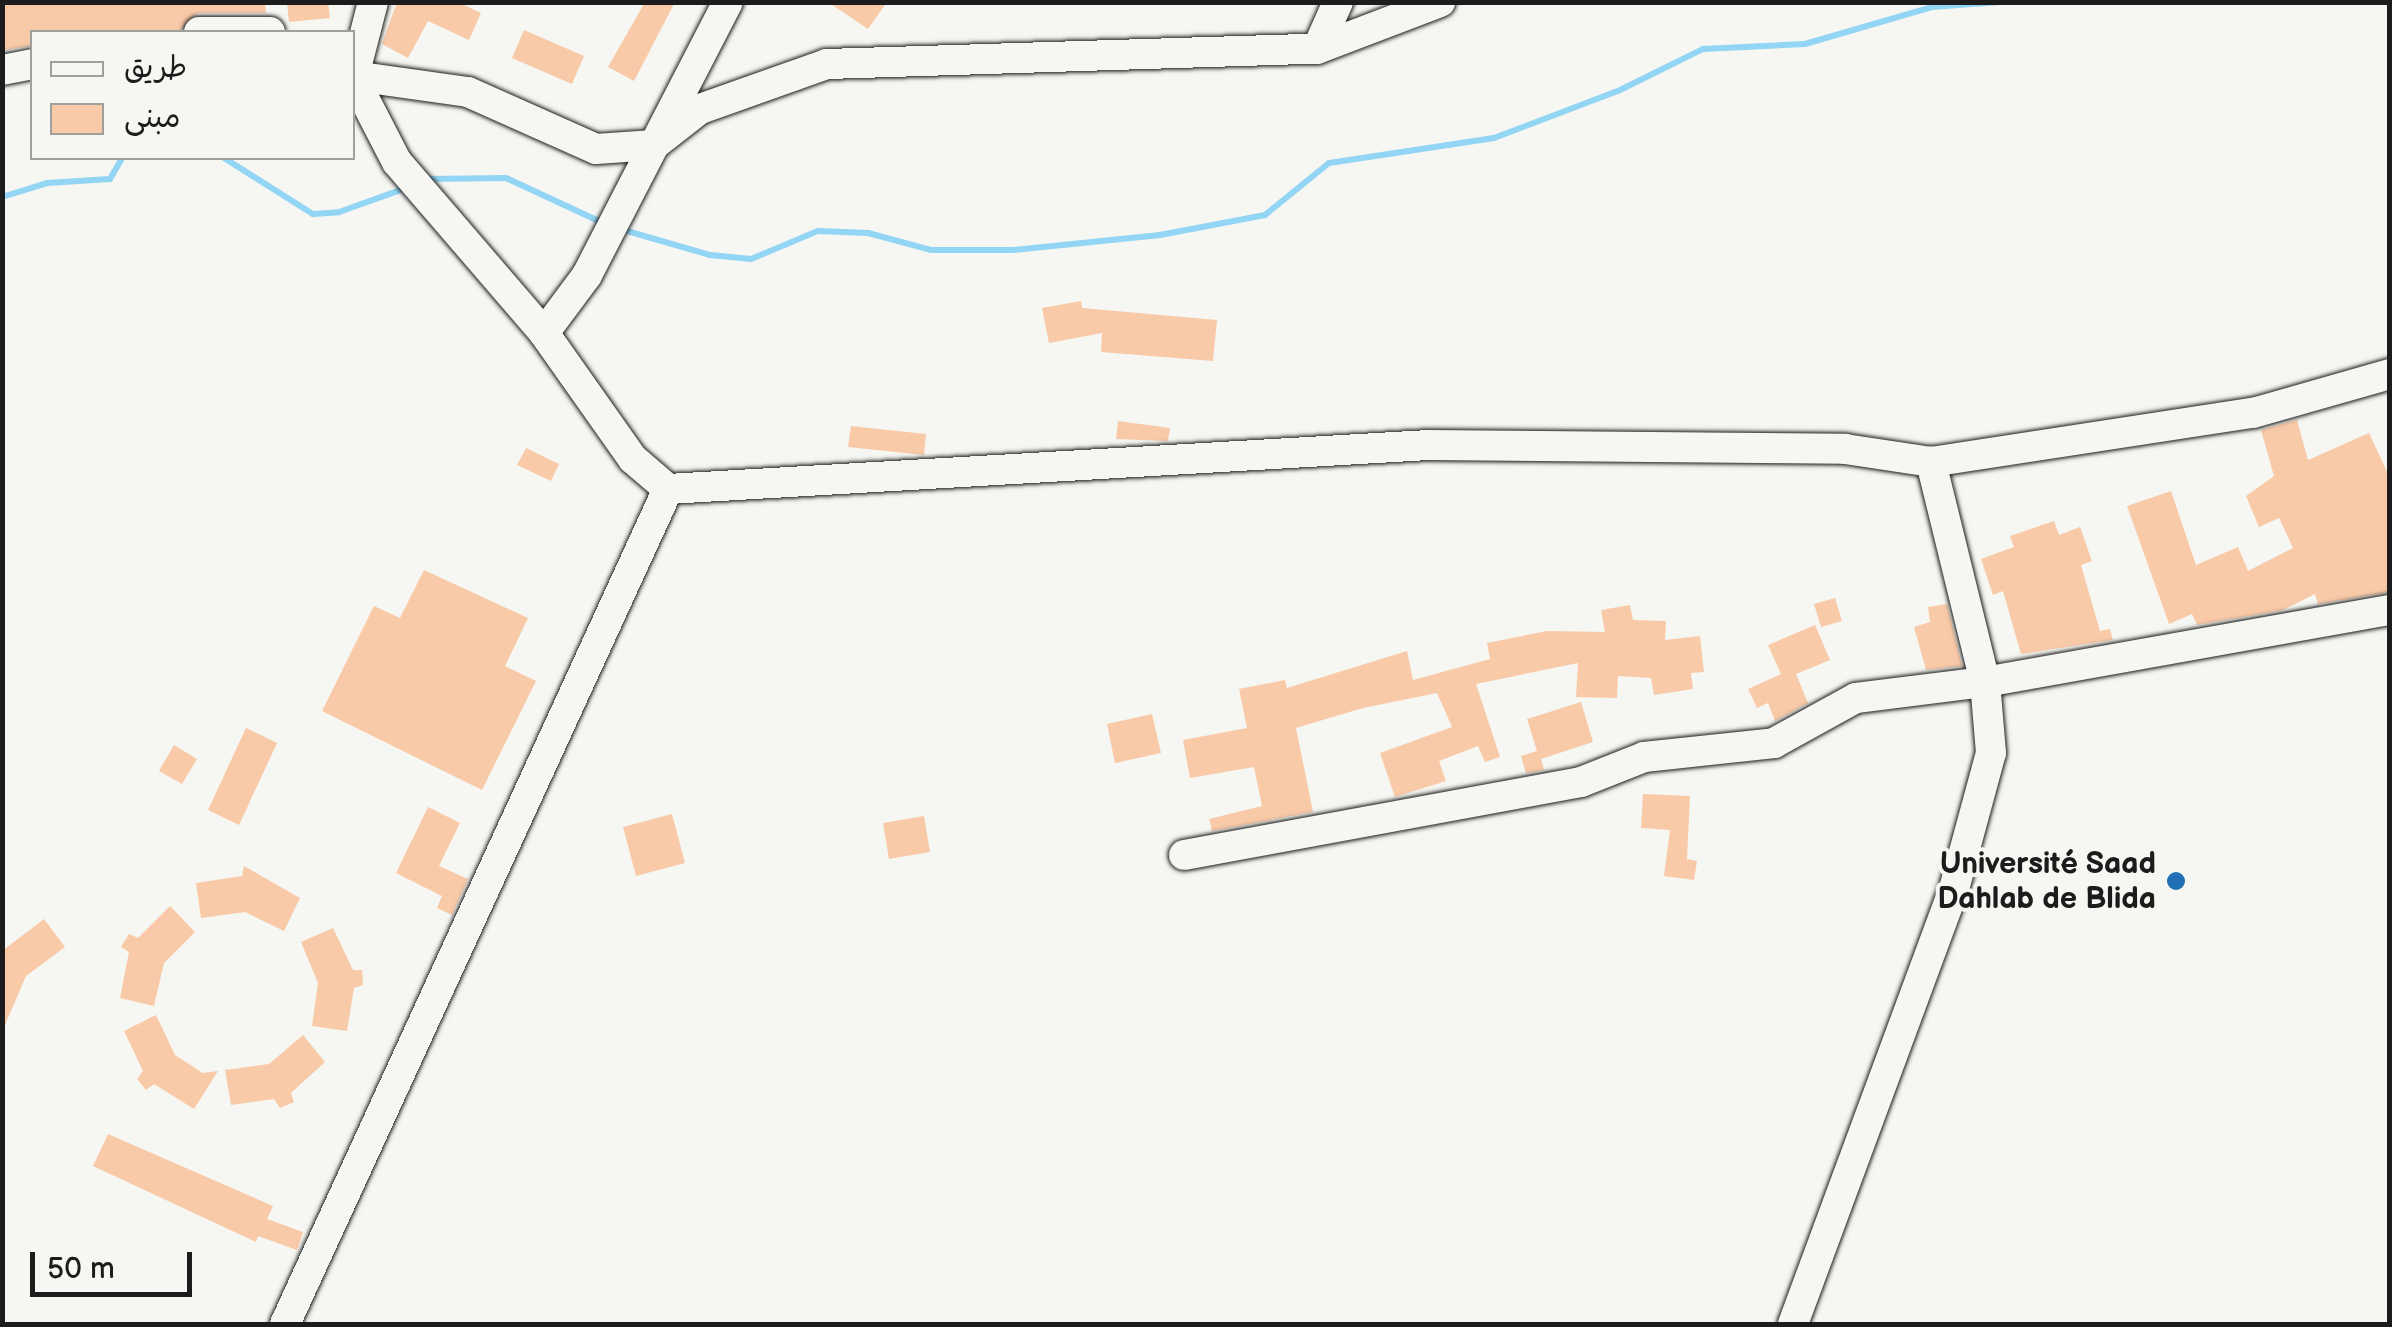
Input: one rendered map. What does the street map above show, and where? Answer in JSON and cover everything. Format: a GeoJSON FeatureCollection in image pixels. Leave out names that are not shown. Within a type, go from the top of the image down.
{"type":"FeatureCollection","features":[{"type":"Feature","properties":{"kind":"street"},"geometry":{"type":"LineString","coordinates":[[355,69],[374,2]]}},
{"type":"Feature","properties":{"kind":"street"},"geometry":{"type":"LineString","coordinates":[[544,333],[587,275],[728,2]]}},
{"type":"Feature","properties":{"kind":"street"},"geometry":{"type":"LineString","coordinates":[[1317,49],[1338,2]]}},
{"type":"Feature","properties":{"kind":"street"},"geometry":{"type":"LineString","coordinates":[[355,76],[468,92],[596,149],[654,145],[700,109],[827,64],[1317,49],[1440,2]]}},
{"type":"Feature","properties":{"kind":"street"},"geometry":{"type":"LineString","coordinates":[[2,70],[30,64]]}},
{"type":"Feature","properties":{"kind":"street"},"geometry":{"type":"LineString","coordinates":[[355,80],[397,162],[544,333],[633,459],[668,489],[1428,445],[1845,449],[1931,462],[2253,413],[2390,374]]}},
{"type":"Feature","properties":{"kind":"street"},"geometry":{"type":"LineString","coordinates":[[1793,1324],[1954,889],[1991,753],[1985,682],[1931,462]]}},
{"type":"Feature","properties":{"kind":"street"},"geometry":{"type":"LineString","coordinates":[[285,1324],[668,489]]}},
{"type":"Feature","properties":{"kind":"street"},"geometry":{"type":"LineString","coordinates":[[1184,855],[1581,782],[1644,758],[1774,743],[1856,698],[1985,682],[2390,610]]}},
{"type":"Feature","properties":{"kind":"building"},"geometry":{"type":"Polygon","coordinates":[[[2,2],[265,2],[266,13],[198,13],[181,30],[30,30],[30,46],[4,50],[2,2]]]}},
{"type":"Feature","properties":{"kind":"building"},"geometry":{"type":"Polygon","coordinates":[[[287,2],[328,2],[330,18],[289,22],[287,2]]]}},
{"type":"Feature","properties":{"kind":"building"},"geometry":{"type":"Polygon","coordinates":[[[397,2],[458,2],[481,13],[469,40],[428,21],[408,58],[382,44],[397,2]]]}},
{"type":"Feature","properties":{"kind":"building"},"geometry":{"type":"Polygon","coordinates":[[[645,2],[675,2],[634,81],[608,67],[645,2]]]}},
{"type":"Feature","properties":{"kind":"building"},"geometry":{"type":"Polygon","coordinates":[[[828,2],[887,2],[868,29],[828,2]]]}},
{"type":"Feature","properties":{"kind":"building"},"geometry":{"type":"Polygon","coordinates":[[[524,30],[584,56],[572,84],[512,58],[524,30]]]}},
{"type":"Feature","properties":{"kind":"building"},"geometry":{"type":"Polygon","coordinates":[[[1081,301],[1082,308],[1217,320],[1213,361],[1101,352],[1102,333],[1049,343],[1042,308],[1081,301]]]}},
{"type":"Feature","properties":{"kind":"building"},"geometry":{"type":"Polygon","coordinates":[[[2297,420],[2308,460],[2369,433],[2390,478],[2390,592],[2318,604],[2315,594],[2283,610],[2197,625],[2192,614],[2169,624],[2127,506],[2171,491],[2196,565],[2238,547],[2248,571],[2293,548],[2279,518],[2259,527],[2246,496],[2274,476],[2261,430],[2297,420]]]}},
{"type":"Feature","properties":{"kind":"building"},"geometry":{"type":"Polygon","coordinates":[[[1118,421],[1170,428],[1168,441],[1116,439],[1118,421]]]}},
{"type":"Feature","properties":{"kind":"building"},"geometry":{"type":"Polygon","coordinates":[[[851,426],[926,434],[924,455],[848,447],[851,426]]]}},
{"type":"Feature","properties":{"kind":"building"},"geometry":{"type":"Polygon","coordinates":[[[526,448],[559,464],[551,481],[517,465],[526,448]]]}},
{"type":"Feature","properties":{"kind":"building"},"geometry":{"type":"Polygon","coordinates":[[[2054,521],[2059,535],[2080,527],[2092,561],[2081,565],[2100,631],[2110,629],[2113,640],[2021,654],[2003,591],[1993,595],[1981,559],[2014,547],[2010,536],[2054,521]]]}},
{"type":"Feature","properties":{"kind":"building"},"geometry":{"type":"Polygon","coordinates":[[[424,570],[528,618],[505,666],[536,681],[482,790],[322,711],[374,606],[400,618],[424,570]]]}},
{"type":"Feature","properties":{"kind":"building"},"geometry":{"type":"Polygon","coordinates":[[[1835,598],[1842,621],[1821,627],[1814,604],[1835,598]]]}},
{"type":"Feature","properties":{"kind":"building"},"geometry":{"type":"Polygon","coordinates":[[[1947,604],[1962,666],[1926,670],[1914,627],[1930,622],[1928,607],[1947,604]]]}},
{"type":"Feature","properties":{"kind":"building"},"geometry":{"type":"Polygon","coordinates":[[[1630,605],[1633,620],[1666,621],[1665,640],[1700,636],[1704,672],[1691,673],[1693,689],[1654,695],[1651,678],[1618,676],[1617,698],[1576,697],[1578,663],[1476,684],[1500,757],[1485,762],[1478,746],[1439,761],[1446,781],[1395,797],[1380,753],[1452,727],[1437,693],[1363,708],[1296,728],[1313,812],[1212,831],[1209,819],[1262,806],[1254,767],[1190,778],[1183,740],[1247,728],[1239,689],[1285,680],[1287,688],[1407,651],[1413,680],[1490,659],[1487,643],[1547,631],[1605,632],[1601,610],[1630,605]]]}},
{"type":"Feature","properties":{"kind":"building"},"geometry":{"type":"Polygon","coordinates":[[[1815,625],[1830,660],[1796,674],[1808,703],[1775,721],[1768,703],[1757,708],[1748,689],[1781,674],[1768,645],[1815,625]]]}},
{"type":"Feature","properties":{"kind":"building"},"geometry":{"type":"Polygon","coordinates":[[[1581,702],[1593,742],[1541,759],[1544,770],[1526,773],[1521,756],[1537,751],[1527,719],[1581,702]]]}},
{"type":"Feature","properties":{"kind":"building"},"geometry":{"type":"Polygon","coordinates":[[[1152,714],[1161,753],[1115,763],[1107,724],[1152,714]]]}},
{"type":"Feature","properties":{"kind":"building"},"geometry":{"type":"Polygon","coordinates":[[[246,728],[277,743],[239,825],[208,810],[246,728]]]}},
{"type":"Feature","properties":{"kind":"building"},"geometry":{"type":"Polygon","coordinates":[[[174,745],[197,759],[182,784],[159,771],[174,745]]]}},
{"type":"Feature","properties":{"kind":"building"},"geometry":{"type":"Polygon","coordinates":[[[1643,794],[1690,796],[1687,859],[1697,861],[1694,880],[1664,876],[1670,830],[1641,828],[1643,794]]]}},
{"type":"Feature","properties":{"kind":"building"},"geometry":{"type":"Polygon","coordinates":[[[428,807],[460,823],[439,866],[468,879],[452,915],[437,908],[442,896],[396,873],[428,807]]]}},
{"type":"Feature","properties":{"kind":"building"},"geometry":{"type":"Polygon","coordinates":[[[672,814],[685,863],[636,876],[623,827],[672,814]]]}},
{"type":"Feature","properties":{"kind":"building"},"geometry":{"type":"Polygon","coordinates":[[[924,816],[930,852],[889,859],[883,823],[924,816]]]}},
{"type":"Feature","properties":{"kind":"building"},"geometry":{"type":"Polygon","coordinates":[[[244,866],[300,898],[284,931],[245,912],[201,918],[196,883],[242,876],[244,866]]]}},
{"type":"Feature","properties":{"kind":"building"},"geometry":{"type":"Polygon","coordinates":[[[170,906],[195,932],[164,963],[154,1006],[120,998],[129,952],[121,947],[129,934],[138,938],[170,906]]]}},
{"type":"Feature","properties":{"kind":"building"},"geometry":{"type":"Polygon","coordinates":[[[44,919],[65,947],[26,976],[2,1032],[2,951],[44,919]]]}},
{"type":"Feature","properties":{"kind":"building"},"geometry":{"type":"Polygon","coordinates":[[[333,928],[353,970],[362,970],[363,985],[354,988],[347,1031],[312,1026],[318,983],[301,942],[333,928]]]}},
{"type":"Feature","properties":{"kind":"building"},"geometry":{"type":"Polygon","coordinates":[[[156,1015],[175,1055],[203,1073],[218,1071],[194,1109],[154,1084],[146,1090],[137,1079],[143,1071],[124,1031],[156,1015]]]}},
{"type":"Feature","properties":{"kind":"building"},"geometry":{"type":"Polygon","coordinates":[[[303,1035],[325,1062],[291,1093],[294,1102],[280,1108],[274,1099],[231,1105],[225,1070],[269,1064],[303,1035]]]}},
{"type":"Feature","properties":{"kind":"building"},"geometry":{"type":"Polygon","coordinates":[[[108,1134],[273,1206],[267,1219],[303,1232],[297,1250],[258,1236],[256,1242],[93,1166],[108,1134]]]}},
{"type":"Feature","properties":{"kind":"waterway"},"geometry":{"type":"LineString","coordinates":[[620,229],[710,255],[751,259],[818,231],[868,233],[931,250],[1013,250],[1160,235],[1265,215],[1329,163],[1494,138],[1618,91],[1703,49],[1805,44],[1932,7],[1999,2]]}},
{"type":"Feature","properties":{"kind":"waterway"},"geometry":{"type":"LineString","coordinates":[[2,197],[47,183],[110,179],[121,160]]}},
{"type":"Feature","properties":{"kind":"waterway"},"geometry":{"type":"LineString","coordinates":[[227,160],[313,214],[339,212],[406,188]]}},
{"type":"Feature","properties":{"kind":"waterway"},"geometry":{"type":"LineString","coordinates":[[427,179],[506,178],[603,223]]}},
{"type":"Feature","properties":{"kind":"place","name":"Université Saad Dahlab de Blida"},"geometry":{"type":"Point","coordinates":[2176,881]}}]}
